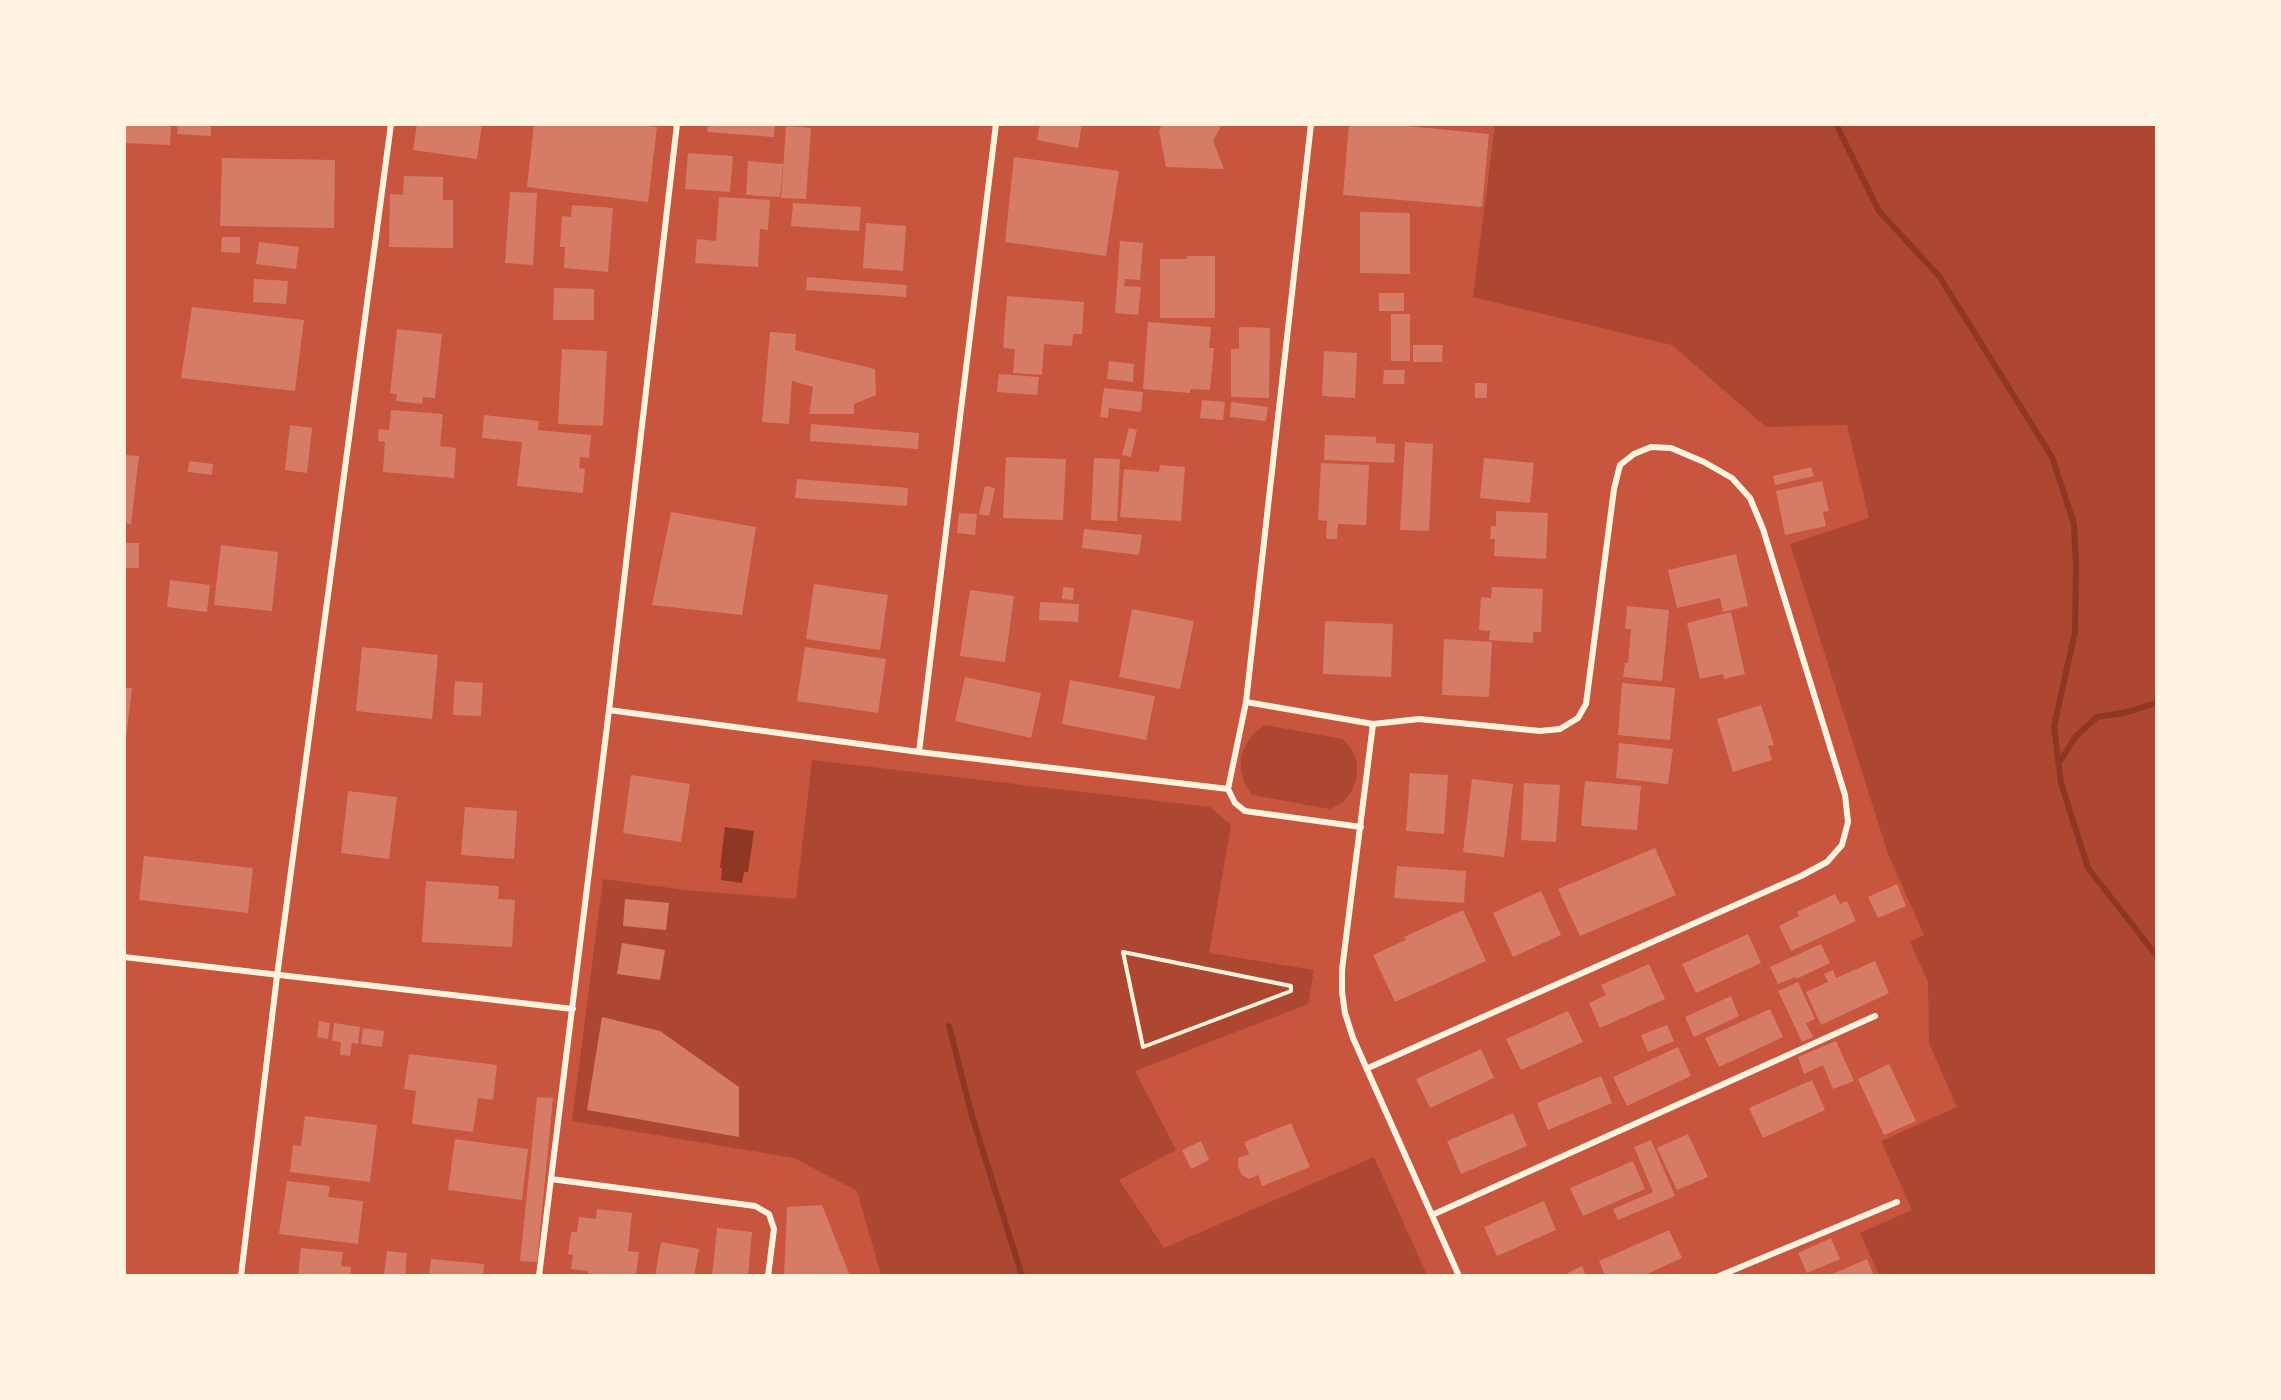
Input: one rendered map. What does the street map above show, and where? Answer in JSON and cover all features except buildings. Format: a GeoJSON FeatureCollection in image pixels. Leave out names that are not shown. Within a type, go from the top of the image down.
{"type":"FeatureCollection","features":[{"type":"Feature","properties":{"kind":"street"},"geometry":{"type":"LineString","coordinates":[[241,1275],[277,976],[391,124]]}},
{"type":"Feature","properties":{"kind":"street"},"geometry":{"type":"LineString","coordinates":[[539,1275],[609,710],[677,124]]}},
{"type":"Feature","properties":{"kind":"street"},"geometry":{"type":"LineString","coordinates":[[920,752],[996,124]]}},
{"type":"Feature","properties":{"kind":"street"},"geometry":{"type":"LineString","coordinates":[[1311,124],[1246,702],[1228,789],[1234,803],[1245,811],[1361,827]]}},
{"type":"Feature","properties":{"kind":"street"},"geometry":{"type":"LineString","coordinates":[[1246,702],[1373,724],[1419,718],[1540,731],[1560,729],[1578,718],[1586,704],[1614,489],[1620,465],[1634,454],[1651,447],[1671,448],[1704,462],[1732,478],[1750,498],[1763,529],[1845,795],[1848,822],[1842,845],[1827,862],[1801,876],[1368,1068]]}},
{"type":"Feature","properties":{"kind":"street"},"geometry":{"type":"LineString","coordinates":[[609,710],[920,752],[1228,789]]}},
{"type":"Feature","properties":{"kind":"street"},"geometry":{"type":"LineString","coordinates":[[1373,724],[1342,970],[1342,992],[1353,1038],[1459,1275]]}},
{"type":"Feature","properties":{"kind":"street"},"geometry":{"type":"LineString","coordinates":[[124,957],[573,1009]]}},
{"type":"Feature","properties":{"kind":"street"},"geometry":{"type":"LineString","coordinates":[[1432,1215],[1875,1016]]}},
{"type":"Feature","properties":{"kind":"street"},"geometry":{"type":"LineString","coordinates":[[551,1179],[756,1206],[769,1215],[774,1229],[768,1275]]}},
{"type":"Feature","properties":{"kind":"street"},"geometry":{"type":"LineString","coordinates":[[1719,1275],[1897,1202]]}},
{"type":"Feature","properties":{"kind":"path"},"geometry":{"type":"LineString","coordinates":[[1123,952],[1134,954],[1291,986],[1291,991],[1143,1047],[1123,952]]}},
{"type":"Feature","properties":{"kind":"shaded area"},"geometry":{"type":"Polygon","coordinates":[[[1495,125],[2156,125],[2156,1275],[1879,1275],[1860,1233],[1912,1210],[1881,1141],[1957,1107],[1929,1043],[1928,982],[1910,942],[1924,935],[1888,854],[1790,544],[1869,518],[1847,425],[1766,427],[1672,345],[1473,297],[1495,125]]]}},
{"type":"Feature","properties":{"kind":"shaded area"},"geometry":{"type":"Polygon","coordinates":[[[1265,725],[1343,739],[1352,750],[1357,763],[1357,777],[1352,791],[1343,802],[1330,809],[1252,795],[1241,771],[1241,757],[1254,733],[1265,725]]]}},
{"type":"Feature","properties":{"kind":"shaded area"},"geometry":{"type":"Polygon","coordinates":[[[812,760],[1210,807],[1231,825],[1209,953],[1314,970],[1308,1004],[1135,1071],[1176,1150],[1119,1180],[1164,1248],[1374,1157],[1427,1275],[881,1275],[857,1191],[794,1158],[572,1121],[603,879],[685,890],[796,899],[812,760]]]}},
{"type":"Feature","properties":{"kind":"shaded area"},"geometry":{"type":"Polygon","coordinates":[[[725,827],[754,831],[748,872],[744,872],[742,883],[721,880],[722,868],[720,868],[725,827]]]}},
{"type":"Feature","properties":{"kind":"waterway"},"geometry":{"type":"LineString","coordinates":[[1836,124],[1879,211],[1939,276],[2052,457],[2074,524],[2076,565],[2075,632],[2054,726],[2061,783],[2088,868],[2156,955]]}},
{"type":"Feature","properties":{"kind":"waterway"},"geometry":{"type":"LineString","coordinates":[[2059,763],[2076,736],[2097,717],[2128,712],[2156,703]]}},
{"type":"Feature","properties":{"kind":"waterway"},"geometry":{"type":"LineString","coordinates":[[949,1026],[972,1116],[1022,1276]]}}]}
